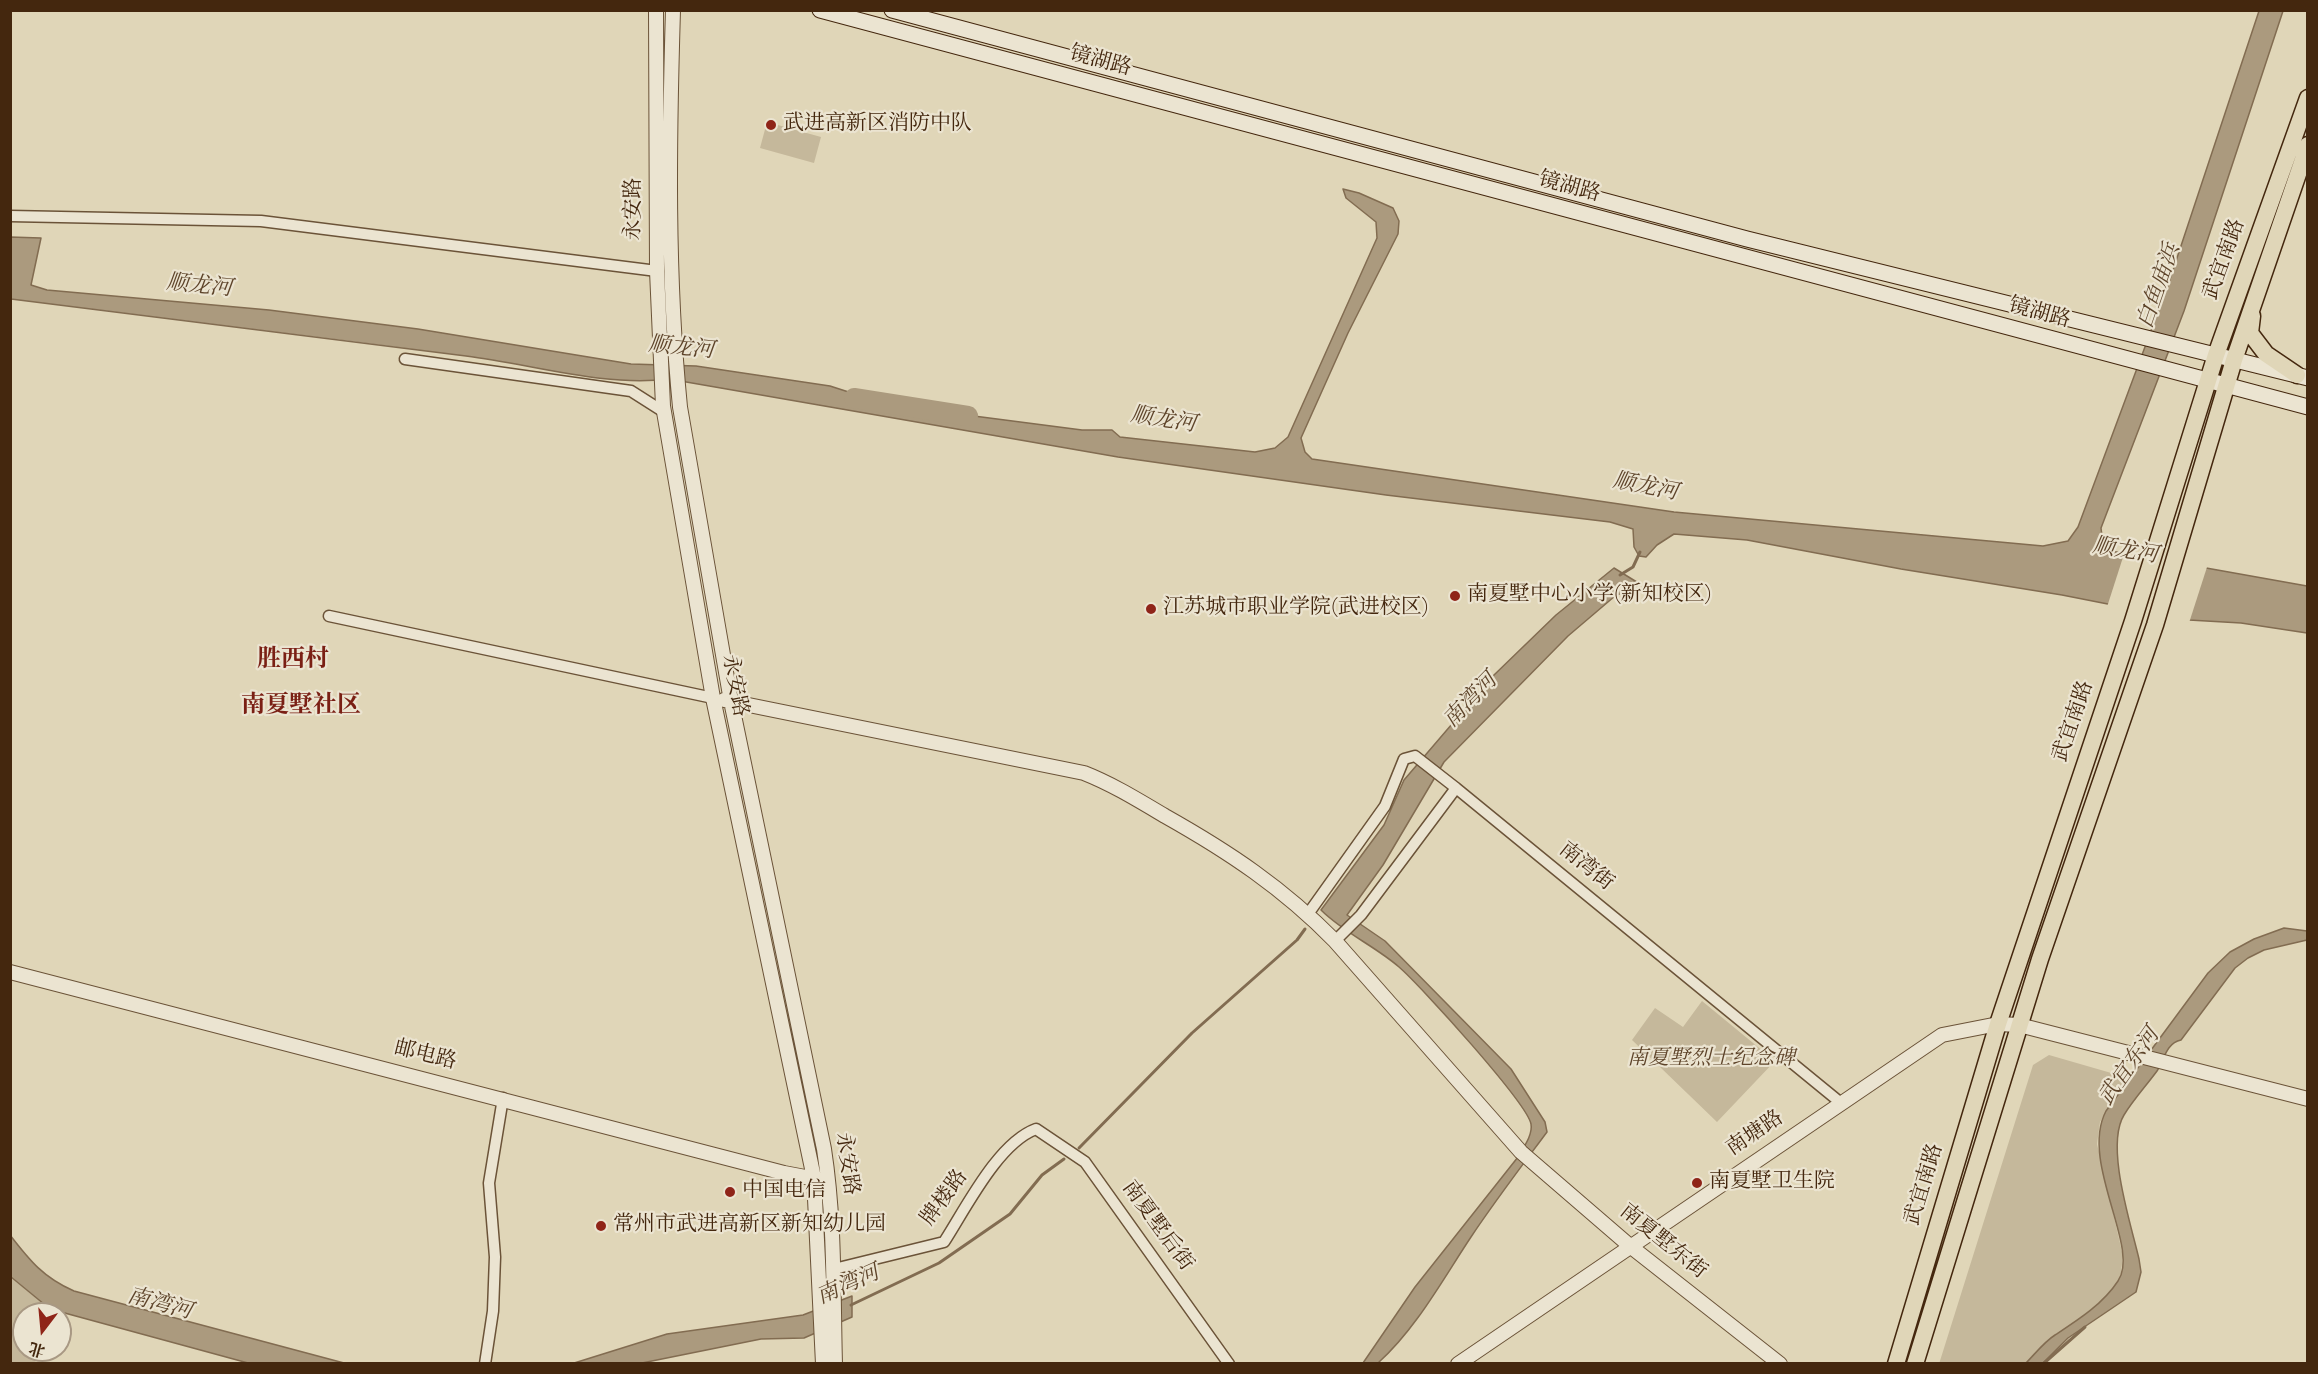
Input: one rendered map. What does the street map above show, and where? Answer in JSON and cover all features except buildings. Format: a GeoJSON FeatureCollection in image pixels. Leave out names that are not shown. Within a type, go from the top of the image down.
{"type":"FeatureCollection","features":[{"type":"Feature","properties":{"kind":"main road","name":"镜湖路"},"geometry":{"type":"LineString","coordinates":[[820,10],[2307,407]]}},
{"type":"Feature","properties":{"kind":"main road","name":"镜湖路"},"geometry":{"type":"LineString","coordinates":[[892,10],[1748,239],[2302,376]]}},
{"type":"Feature","properties":{"kind":"main road","name":"武宜南路"},"geometry":{"type":"LineString","coordinates":[[1896,1364],[1998,1024],[2133,621],[2216,355],[2307,98]]}},
{"type":"Feature","properties":{"kind":"main road","name":"武宜南路"},"geometry":{"type":"LineString","coordinates":[[1915,1364],[2019,1025],[2155,625],[2234,360],[2307,145]]}},
{"type":"Feature","properties":{"kind":"main road"},"geometry":{"type":"LineString","coordinates":[[2254,301],[2250,333],[2266,354],[2302,376]]}},
{"type":"Feature","properties":{"kind":"street","name":"永安路"},"geometry":{"type":"LineString","coordinates":[[656,10],[657,271],[663,409],[713,698],[814,1178],[827,1290],[828,1326],[835,1364]]}},
{"type":"Feature","properties":{"kind":"street","name":"永安路"},"geometry":{"type":"LineString","coordinates":[[673,10],[669,165],[675,359],[680,407],[731,701],[829,1182],[834,1269],[827,1290]]}},
{"type":"Feature","properties":{"kind":"street"},"geometry":{"type":"LineString","coordinates":[[10,216],[261,221],[657,271]]}},
{"type":"Feature","properties":{"kind":"street"},"geometry":{"type":"LineString","coordinates":[[405,359],[631,391],[663,409]]}},
{"type":"Feature","properties":{"kind":"street"},"geometry":{"type":"LineString","coordinates":[[329,616],[713,698]]}},
{"type":"Feature","properties":{"kind":"street","name":"南夏墅东街"},"geometry":{"type":"LineString","coordinates":[[713,698],[1084,773],[1107,782],[1231,853],[1339,938],[1505,1137],[1521,1152],[1630,1246],[1780,1364]]}},
{"type":"Feature","properties":{"kind":"street","name":"南湾街"},"geometry":{"type":"LineString","coordinates":[[1308,914],[1385,806],[1404,759],[1414,756],[1841,1103]]}},
{"type":"Feature","properties":{"kind":"street"},"geometry":{"type":"LineString","coordinates":[[1339,938],[1361,915],[1456,788]]}},
{"type":"Feature","properties":{"kind":"street","name":"邮电路"},"geometry":{"type":"LineString","coordinates":[[10,972],[503,1098],[784,1173],[829,1182]]}},
{"type":"Feature","properties":{"kind":"street","name":"南塘路"},"geometry":{"type":"LineString","coordinates":[[1458,1364],[1942,1035],[1998,1024],[2019,1025],[2307,1099]]}},
{"type":"Feature","properties":{"kind":"street"},"geometry":{"type":"LineString","coordinates":[[485,1364],[493,1311],[495,1257],[489,1183],[503,1098]]}},
{"type":"Feature","properties":{"kind":"street","name":"牌楼路"},"geometry":{"type":"LineString","coordinates":[[834,1269],[944,1242],[999,1161],[1020,1135],[1036,1129]]}},
{"type":"Feature","properties":{"kind":"street","name":"南夏墅后街"},"geometry":{"type":"LineString","coordinates":[[1036,1129],[1085,1162],[1229,1364]]}},
{"type":"Feature","properties":{"kind":"street","name":"永安路"},"geometry":{"type":"LineString","coordinates":[[823,1364],[828,1326]]}},
{"type":"Feature","properties":{"kind":"green space"},"geometry":{"type":"Polygon","coordinates":[[[767,122],[821,137],[814,163],[760,148],[767,122]]]}},
{"type":"Feature","properties":{"kind":"green space","name":"南夏墅烈士纪念碑"},"geometry":{"type":"Polygon","coordinates":[[[1702,1001],[1775,1061],[1717,1122],[1632,1040],[1655,1008],[1683,1027],[1702,1001]]]}},
{"type":"Feature","properties":{"kind":"green space"},"geometry":{"type":"Polygon","coordinates":[[[2049,1055],[2132,1079],[2114,1099],[2100,1122],[2097,1144],[2123,1256],[2120,1280],[2105,1297],[2070,1327],[2054,1335],[2025,1363],[1939,1364],[2033,1065],[2049,1055]]]}},
{"type":"Feature","properties":{"kind":"green space"},"geometry":{"type":"Polygon","coordinates":[[[10,1277],[41,1302],[12,1302],[12,1362],[35,1362],[11,1363],[10,1277]]]}},
{"type":"Feature","properties":{"kind":"water"},"geometry":{"type":"Polygon","coordinates":[[[2259,11],[2283,11],[2184,311],[2101,528],[2102,536],[2111,551],[2307,586],[2307,633],[2241,623],[2189,620],[2062,595],[1901,569],[1747,540],[1674,534],[1657,545],[1646,557],[1639,556],[1634,547],[1633,529],[1610,522],[1386,495],[1118,457],[669,379],[618,380],[567,374],[466,356],[11,299],[10,237],[41,238],[31,285],[47,290],[269,310],[418,329],[631,364],[696,366],[830,386],[889,405],[1082,430],[1112,430],[1120,437],[1255,452],[1275,448],[1288,437],[1377,238],[1376,222],[1346,198],[1343,189],[1359,193],[1393,208],[1399,221],[1398,234],[1348,333],[1301,438],[1305,452],[1312,459],[1674,512],[2043,546],[2068,541],[2078,527],[2168,285],[2259,11]]]}},
{"type":"Feature","properties":{"kind":"water"},"geometry":{"type":"Polygon","coordinates":[[[1614,568],[1640,584],[1615,596],[1568,636],[1444,762],[1383,865],[1347,915],[1385,941],[1511,1069],[1545,1122],[1547,1132],[1489,1210],[1405,1335],[1378,1363],[1363,1363],[1415,1287],[1518,1157],[1529,1137],[1531,1124],[1512,1093],[1411,978],[1390,959],[1340,926],[1321,910],[1384,825],[1404,780],[1494,675],[1556,615],[1614,568]]]}},
{"type":"Feature","properties":{"kind":"water"},"geometry":{"type":"Polygon","coordinates":[[[2284,928],[2307,931],[2307,940],[2264,950],[2235,968],[2181,1040],[2169,1048],[2157,1071],[2124,1115],[2119,1129],[2118,1165],[2141,1272],[2136,1292],[2068,1338],[2043,1363],[2025,1364],[2047,1341],[2090,1311],[2105,1297],[2118,1281],[2123,1266],[2122,1248],[2100,1154],[2100,1132],[2106,1111],[2208,973],[2230,952],[2254,939],[2284,928]]]}},
{"type":"Feature","properties":{"kind":"water"},"geometry":{"type":"Polygon","coordinates":[[[10,1235],[38,1268],[74,1291],[344,1363],[248,1363],[72,1315],[72,1302],[41,1302],[11,1277],[10,1235]]]}},
{"type":"Feature","properties":{"kind":"water"},"geometry":{"type":"Polygon","coordinates":[[[852,1296],[852,1317],[804,1338],[761,1339],[642,1363],[571,1364],[667,1334],[803,1315],[852,1296]]]}},
{"type":"Feature","properties":{"kind":"pier"},"geometry":{"type":"Polygon","coordinates":[[[2125,551],[2208,564],[2189,623],[2107,607],[2125,551]]]}},
{"type":"Feature","properties":{"kind":"waterway","name":"顺龙河"},"geometry":{"type":"LineString","coordinates":[[854,398],[968,416]]}},
{"type":"Feature","properties":{"kind":"waterway","name":"南湾河"},"geometry":{"type":"LineString","coordinates":[[1620,575],[1633,567],[1640,552]]}},
{"type":"Feature","properties":{"kind":"waterway","name":"南湾河"},"geometry":{"type":"LineString","coordinates":[[1079,1148],[1192,1033],[1297,940],[1305,929]]}},
{"type":"Feature","properties":{"kind":"waterway","name":"南湾河"},"geometry":{"type":"LineString","coordinates":[[851,1305],[939,1263],[1010,1214],[1042,1175],[1064,1159]]}},
{"type":"Feature","properties":{"kind":"waterway","name":"武宜东河"},"geometry":{"type":"LineString","coordinates":[[2043,1364],[2085,1327]]}},
{"type":"Feature","properties":{"kind":"place","name":"武进高新区消防中队"},"geometry":{"type":"Point","coordinates":[771,125]}},
{"type":"Feature","properties":{"kind":"place","name":"南夏墅中心小学(新知校区)"},"geometry":{"type":"Point","coordinates":[1455,596]}},
{"type":"Feature","properties":{"kind":"place","name":"江苏城市职业学院(武进校区)"},"geometry":{"type":"Point","coordinates":[1151,609]}},
{"type":"Feature","properties":{"kind":"place","name":"南夏墅卫生院"},"geometry":{"type":"Point","coordinates":[1697,1183]}},
{"type":"Feature","properties":{"kind":"place","name":"中国电信"},"geometry":{"type":"Point","coordinates":[730,1192]}},
{"type":"Feature","properties":{"kind":"place","name":"常州市武进高新区新知幼儿园"},"geometry":{"type":"Point","coordinates":[601,1226]}},
{"type":"Feature","properties":{"kind":"district","name":"胜西村"},"geometry":{"type":"Point","coordinates":[293,662]}},
{"type":"Feature","properties":{"kind":"district","name":"南夏墅社区"},"geometry":{"type":"Point","coordinates":[301,708]}},
{"type":"Feature","properties":{"kind":"water label","name":"白鱼庙浜"},"geometry":{"type":"Point","coordinates":[2161,287]}}]}
